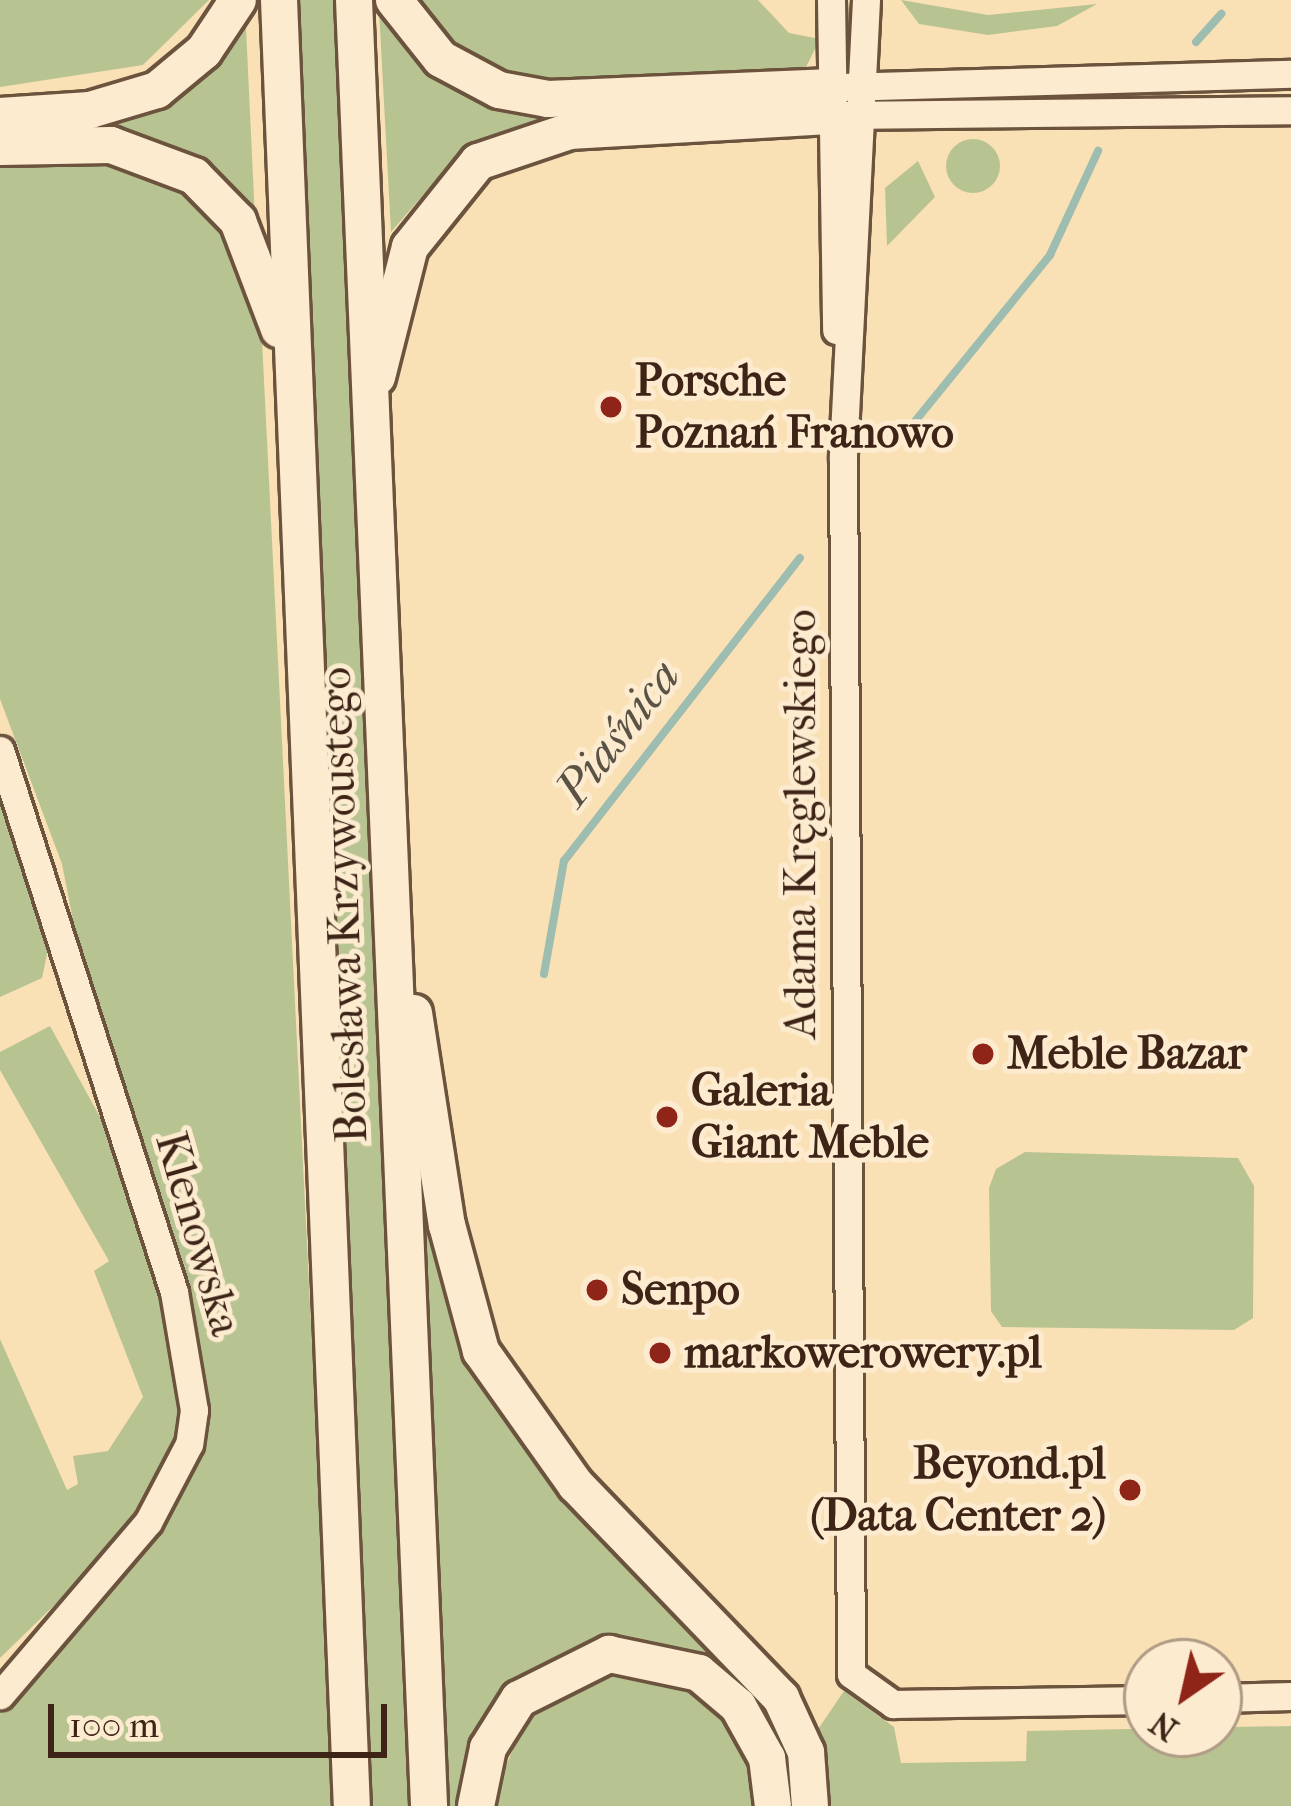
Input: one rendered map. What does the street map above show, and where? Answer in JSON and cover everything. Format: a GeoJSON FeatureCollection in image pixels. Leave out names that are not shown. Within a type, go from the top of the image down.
{"type":"FeatureCollection","features":[{"type":"Feature","properties":{"kind":"main road"},"geometry":{"type":"LineString","coordinates":[[0,116],[90,110],[157,90],[205,51],[238,0]]}},
{"type":"Feature","properties":{"kind":"main road","name":"Bolesława Krzywoustego"},"geometry":{"type":"LineString","coordinates":[[279,0],[352,1806]]}},
{"type":"Feature","properties":{"kind":"main road","name":"Bolesława Krzywoustego"},"geometry":{"type":"LineString","coordinates":[[354,0],[429,1806]]}},
{"type":"Feature","properties":{"kind":"main road"},"geometry":{"type":"LineString","coordinates":[[394,0],[441,59],[500,90],[548,99],[845,101]]}},
{"type":"Feature","properties":{"kind":"main road"},"geometry":{"type":"LineString","coordinates":[[368,397],[410,248],[478,162],[570,131],[845,101]]}},
{"type":"Feature","properties":{"kind":"main road"},"geometry":{"type":"LineString","coordinates":[[0,147],[111,145],[194,176],[254,252],[294,379]]}},
{"type":"Feature","properties":{"kind":"main road"},"geometry":{"type":"LineString","coordinates":[[395,967],[417,1020],[447,1226],[481,1351],[576,1485],[781,1698],[806,1752],[810,1806]]}},
{"type":"Feature","properties":{"kind":"main road"},"geometry":{"type":"LineString","coordinates":[[476,1806],[488,1748],[519,1699],[609,1654],[678,1665],[738,1706],[767,1759],[773,1806]]}},
{"type":"Feature","properties":{"kind":"street"},"geometry":{"type":"LineString","coordinates":[[831,0],[845,101]]}},
{"type":"Feature","properties":{"kind":"street"},"geometry":{"type":"LineString","coordinates":[[845,101],[866,0]]}},
{"type":"Feature","properties":{"kind":"street"},"geometry":{"type":"LineString","coordinates":[[845,101],[1291,74]]}},
{"type":"Feature","properties":{"kind":"street"},"geometry":{"type":"LineString","coordinates":[[1240,75],[1246,110]]}},
{"type":"Feature","properties":{"kind":"street"},"geometry":{"type":"LineString","coordinates":[[845,101],[1291,110]]}},
{"type":"Feature","properties":{"kind":"street","name":"Adama Kręglewskiego"},"geometry":{"type":"LineString","coordinates":[[844,424],[835,173],[845,101]]}},
{"type":"Feature","properties":{"kind":"street","name":"Adama Kręglewskiego"},"geometry":{"type":"LineString","coordinates":[[845,101],[849,1657],[856,1684],[893,1705],[1123,1700]]}},
{"type":"Feature","properties":{"kind":"street","name":"Klenowska"},"geometry":{"type":"LineString","coordinates":[[0,750],[175,1292],[194,1409],[189,1444],[148,1522],[0,1695]]}},
{"type":"Feature","properties":{"kind":"street"},"geometry":{"type":"LineString","coordinates":[[1243,1697],[1291,1696]]}},
{"type":"Feature","properties":{"kind":"green space"},"geometry":{"type":"Polygon","coordinates":[[[0,0],[209,0],[143,65],[0,87],[0,0]]]}},
{"type":"Feature","properties":{"kind":"green space"},"geometry":{"type":"Polygon","coordinates":[[[296,0],[338,0],[412,1806],[371,1806],[296,0]]]}},
{"type":"Feature","properties":{"kind":"green space"},"geometry":{"type":"Polygon","coordinates":[[[405,0],[758,0],[789,33],[820,39],[803,73],[572,90],[481,72],[405,0]]]}},
{"type":"Feature","properties":{"kind":"green space"},"geometry":{"type":"Polygon","coordinates":[[[901,0],[988,15],[1097,4],[1057,26],[988,35],[919,24],[901,0]]]}},
{"type":"Feature","properties":{"kind":"green space"},"geometry":{"type":"Polygon","coordinates":[[[379,10],[458,84],[803,99],[527,126],[449,165],[391,232],[379,10]]]}},
{"type":"Feature","properties":{"kind":"green space"},"geometry":{"type":"Polygon","coordinates":[[[241,28],[246,28],[255,219],[56,126],[241,28]]]}},
{"type":"Feature","properties":{"kind":"green space"},"geometry":{"type":"Polygon","coordinates":[[[973,139],[992,147],[1000,166],[992,185],[973,193],[954,185],[946,166],[954,147],[973,139]]]}},
{"type":"Feature","properties":{"kind":"green space"},"geometry":{"type":"Polygon","coordinates":[[[0,157],[133,160],[214,209],[261,320],[335,1806],[0,1806],[0,1710],[182,1491],[209,1401],[187,1282],[77,941],[62,864],[0,699],[0,157]]]}},
{"type":"Feature","properties":{"kind":"green space"},"geometry":{"type":"Polygon","coordinates":[[[918,161],[935,197],[887,246],[885,188],[918,161]]]}},
{"type":"Feature","properties":{"kind":"green space"},"geometry":{"type":"Polygon","coordinates":[[[0,787],[50,940],[42,978],[0,997],[0,787]]]}},
{"type":"Feature","properties":{"kind":"green space"},"geometry":{"type":"Polygon","coordinates":[[[50,1026],[116,1146],[179,1339],[183,1431],[166,1478],[110,1551],[0,1658],[0,1339],[67,1490],[78,1484],[73,1456],[108,1451],[143,1397],[94,1271],[109,1261],[0,1070],[0,1052],[50,1026]]]}},
{"type":"Feature","properties":{"kind":"green space"},"geometry":{"type":"Polygon","coordinates":[[[417,1096],[477,1370],[533,1455],[734,1659],[787,1735],[800,1806],[788,1806],[694,1655],[625,1640],[573,1648],[514,1684],[463,1806],[446,1806],[417,1096]]]}},
{"type":"Feature","properties":{"kind":"green space"},"geometry":{"type":"Polygon","coordinates":[[[1025,1152],[1238,1158],[1254,1186],[1253,1318],[1234,1330],[1002,1327],[991,1311],[989,1188],[996,1169],[1025,1152]]]}},
{"type":"Feature","properties":{"kind":"green space"},"geometry":{"type":"Polygon","coordinates":[[[602,1671],[684,1682],[719,1707],[745,1743],[759,1806],[490,1806],[527,1714],[602,1671]]]}},
{"type":"Feature","properties":{"kind":"green space"},"geometry":{"type":"Polygon","coordinates":[[[844,1691],[894,1727],[901,1763],[1026,1761],[1027,1731],[1123,1729],[1123,1758],[1243,1758],[1243,1727],[1291,1726],[1291,1806],[823,1806],[812,1738],[844,1691]]]}},
{"type":"Feature","properties":{"kind":"waterway","name":"Piaśnica"},"geometry":{"type":"LineString","coordinates":[[1196,42],[1221,14]]}},
{"type":"Feature","properties":{"kind":"waterway","name":"Piaśnica"},"geometry":{"type":"LineString","coordinates":[[899,441],[1050,255],[1098,151]]}},
{"type":"Feature","properties":{"kind":"waterway","name":"Piaśnica"},"geometry":{"type":"LineString","coordinates":[[544,974],[564,861],[800,558]]}},
{"type":"Feature","properties":{"kind":"place","name":"Porsche Poznań Franowo"},"geometry":{"type":"Point","coordinates":[611,407]}},
{"type":"Feature","properties":{"kind":"place","name":"Meble Bazar"},"geometry":{"type":"Point","coordinates":[983,1054]}},
{"type":"Feature","properties":{"kind":"place","name":"Galeria Giant Meble"},"geometry":{"type":"Point","coordinates":[667,1117]}},
{"type":"Feature","properties":{"kind":"place","name":"Senpo"},"geometry":{"type":"Point","coordinates":[597,1290]}},
{"type":"Feature","properties":{"kind":"place","name":"markowerowery.pl"},"geometry":{"type":"Point","coordinates":[660,1353]}},
{"type":"Feature","properties":{"kind":"place","name":"Beyond.pl (Data Center 2)"},"geometry":{"type":"Point","coordinates":[1130,1490]}}]}
